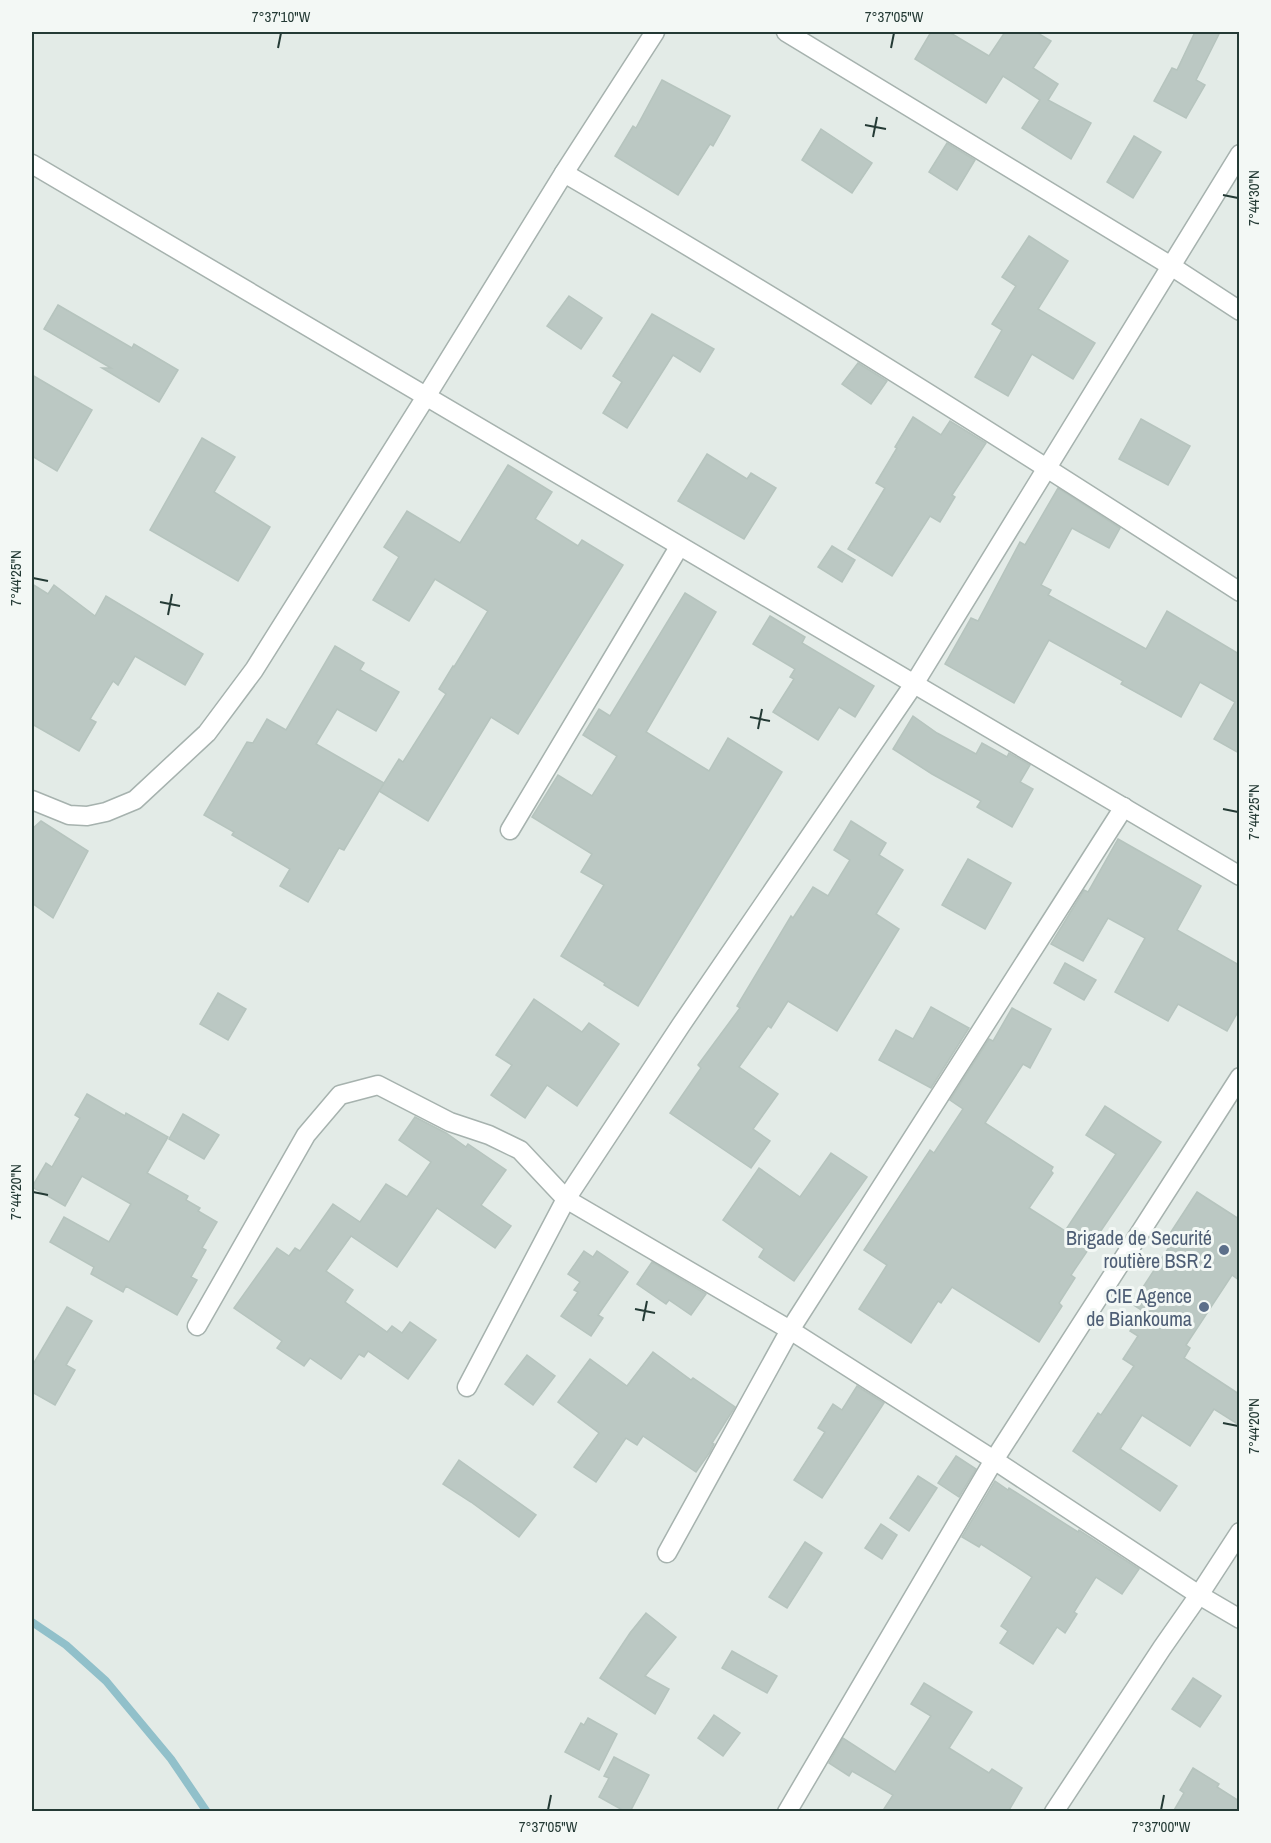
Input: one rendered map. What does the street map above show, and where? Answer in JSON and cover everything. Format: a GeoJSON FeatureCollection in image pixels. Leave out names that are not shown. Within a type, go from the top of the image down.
{"type":"FeatureCollection","features":[{"type":"Feature","properties":{"kind":"street"},"geometry":{"type":"LineString","coordinates":[[32,800],[69,815],[87,816],[106,812],[135,800],[207,734],[260,660],[564,173],[655,32]]}},
{"type":"Feature","properties":{"kind":"street"},"geometry":{"type":"LineString","coordinates":[[786,32],[1171,266],[1239,311]]}},
{"type":"Feature","properties":{"kind":"street"},"geometry":{"type":"LineString","coordinates":[[467,1387],[566,1199],[681,1025],[914,684],[1239,154]]}},
{"type":"Feature","properties":{"kind":"street"},"geometry":{"type":"LineString","coordinates":[[32,164],[1239,876]]}},
{"type":"Feature","properties":{"kind":"street"},"geometry":{"type":"LineString","coordinates":[[564,173],[657,227],[1046,466],[1239,592]]}},
{"type":"Feature","properties":{"kind":"street"},"geometry":{"type":"LineString","coordinates":[[510,830],[679,547]]}},
{"type":"Feature","properties":{"kind":"street"},"geometry":{"type":"LineString","coordinates":[[667,1552],[790,1330],[1124,807]]}},
{"type":"Feature","properties":{"kind":"street"},"geometry":{"type":"LineString","coordinates":[[788,1812],[994,1460],[1239,1077]]}},
{"type":"Feature","properties":{"kind":"street"},"geometry":{"type":"LineString","coordinates":[[197,1326],[306,1135],[340,1095],[378,1085],[450,1122],[520,1150],[566,1199],[790,1330],[1239,1619]]}},
{"type":"Feature","properties":{"kind":"street"},"geometry":{"type":"LineString","coordinates":[[1054,1812],[1239,1532]]}},
{"type":"Feature","properties":{"kind":"building"},"geometry":{"type":"Polygon","coordinates":[[[931,32],[949,32],[989,56],[1005,32],[1036,32],[1051,41],[1033,68],[1058,84],[1048,100],[1091,123],[1071,159],[1022,128],[1040,100],[1003,76],[986,103],[915,59],[931,32]]]}},
{"type":"Feature","properties":{"kind":"building"},"geometry":{"type":"Polygon","coordinates":[[[1195,32],[1220,32],[1196,80],[1205,85],[1186,118],[1154,101],[1172,68],[1177,70],[1195,32]]]}},
{"type":"Feature","properties":{"kind":"building"},"geometry":{"type":"Polygon","coordinates":[[[662,80],[730,116],[713,146],[710,144],[678,195],[615,156],[633,126],[636,128],[662,80]]]}},
{"type":"Feature","properties":{"kind":"building"},"geometry":{"type":"Polygon","coordinates":[[[821,129],[872,163],[852,193],[802,160],[821,129]]]}},
{"type":"Feature","properties":{"kind":"building"},"geometry":{"type":"Polygon","coordinates":[[[1134,136],[1161,152],[1133,198],[1107,182],[1134,136]]]}},
{"type":"Feature","properties":{"kind":"building"},"geometry":{"type":"Polygon","coordinates":[[[947,143],[975,160],[957,190],[929,172],[947,143]]]}},
{"type":"Feature","properties":{"kind":"building"},"geometry":{"type":"Polygon","coordinates":[[[1029,236],[1068,261],[1038,309],[1095,343],[1073,379],[1032,354],[1008,396],[975,377],[1002,330],[992,324],[1016,286],[1002,277],[1029,236]]]}},
{"type":"Feature","properties":{"kind":"building"},"geometry":{"type":"Polygon","coordinates":[[[569,296],[602,318],[581,349],[547,326],[569,296]]]}},
{"type":"Feature","properties":{"kind":"building"},"geometry":{"type":"Polygon","coordinates":[[[58,305],[132,348],[134,344],[178,370],[159,402],[102,368],[111,368],[44,329],[58,305]]]}},
{"type":"Feature","properties":{"kind":"building"},"geometry":{"type":"Polygon","coordinates":[[[652,314],[714,349],[700,372],[673,355],[627,428],[603,413],[622,382],[613,376],[652,314]]]}},
{"type":"Feature","properties":{"kind":"building"},"geometry":{"type":"Polygon","coordinates":[[[858,363],[887,381],[871,404],[842,384],[858,363]]]}},
{"type":"Feature","properties":{"kind":"building"},"geometry":{"type":"Polygon","coordinates":[[[32,375],[92,410],[57,471],[32,456],[32,375]]]}},
{"type":"Feature","properties":{"kind":"building"},"geometry":{"type":"Polygon","coordinates":[[[913,417],[941,435],[950,421],[986,443],[952,495],[955,497],[940,522],[930,516],[892,576],[848,549],[885,488],[876,483],[913,417]]]}},
{"type":"Feature","properties":{"kind":"building"},"geometry":{"type":"Polygon","coordinates":[[[1141,419],[1190,446],[1168,485],[1119,459],[1141,419]]]}},
{"type":"Feature","properties":{"kind":"building"},"geometry":{"type":"Polygon","coordinates":[[[202,438],[235,457],[214,492],[270,527],[238,581],[150,530],[202,438]]]}},
{"type":"Feature","properties":{"kind":"building"},"geometry":{"type":"Polygon","coordinates":[[[707,454],[747,479],[751,473],[776,488],[744,539],[678,501],[707,454]]]}},
{"type":"Feature","properties":{"kind":"building"},"geometry":{"type":"Polygon","coordinates":[[[508,465],[552,492],[535,519],[578,546],[582,540],[623,565],[518,734],[491,717],[428,821],[379,791],[399,759],[403,762],[446,694],[439,689],[488,611],[435,579],[409,621],[373,600],[399,557],[384,547],[407,511],[460,543],[508,465]]]}},
{"type":"Feature","properties":{"kind":"building"},"geometry":{"type":"Polygon","coordinates":[[[1058,488],[1120,528],[1109,548],[1072,528],[1041,585],[1051,590],[1048,595],[1146,649],[1167,611],[1239,654],[1239,753],[1214,739],[1235,702],[1200,682],[1181,717],[1121,684],[1123,681],[1049,640],[1014,703],[945,664],[971,618],[978,621],[1020,542],[1025,545],[1058,488]]]}},
{"type":"Feature","properties":{"kind":"building"},"geometry":{"type":"Polygon","coordinates":[[[832,546],[855,560],[842,582],[818,567],[832,546]]]}},
{"type":"Feature","properties":{"kind":"building"},"geometry":{"type":"Polygon","coordinates":[[[32,584],[48,594],[54,585],[95,616],[106,596],[203,654],[185,685],[135,656],[118,685],[113,681],[90,719],[96,722],[79,751],[32,724],[32,584]]]}},
{"type":"Feature","properties":{"kind":"building"},"geometry":{"type":"Polygon","coordinates":[[[685,593],[716,612],[646,732],[709,771],[728,738],[782,772],[638,1006],[561,956],[604,885],[581,872],[592,854],[532,817],[558,775],[592,796],[617,756],[583,735],[599,709],[610,716],[685,593]]]}},
{"type":"Feature","properties":{"kind":"building"},"geometry":{"type":"Polygon","coordinates":[[[770,616],[805,637],[802,643],[874,686],[855,717],[839,707],[818,740],[773,712],[794,679],[790,677],[795,669],[753,644],[770,616]]]}},
{"type":"Feature","properties":{"kind":"building"},"geometry":{"type":"Polygon","coordinates":[[[335,646],[364,663],[360,670],[399,692],[376,731],[337,709],[316,744],[384,783],[344,850],[339,848],[308,902],[280,886],[290,869],[232,835],[234,832],[204,815],[247,742],[253,743],[267,719],[286,730],[335,646]]]}},
{"type":"Feature","properties":{"kind":"building"},"geometry":{"type":"Polygon","coordinates":[[[913,716],[937,733],[976,754],[982,743],[1007,757],[1009,753],[1030,765],[1020,782],[1033,789],[1012,827],[977,807],[981,801],[893,749],[913,716]]]}},
{"type":"Feature","properties":{"kind":"building"},"geometry":{"type":"Polygon","coordinates":[[[41,821],[88,851],[53,918],[32,903],[32,829],[41,821]]]}},
{"type":"Feature","properties":{"kind":"building"},"geometry":{"type":"Polygon","coordinates":[[[851,821],[886,843],[879,855],[903,870],[876,914],[899,929],[837,1031],[788,1001],[771,1028],[768,1026],[739,1067],[778,1094],[753,1129],[770,1141],[751,1168],[670,1113],[701,1068],[698,1065],[740,1008],[737,1006],[791,916],[793,918],[813,887],[828,896],[850,860],[834,850],[851,821]]]}},
{"type":"Feature","properties":{"kind":"building"},"geometry":{"type":"Polygon","coordinates":[[[1118,839],[1201,886],[1177,930],[1239,965],[1239,1010],[1227,1031],[1178,1004],[1168,1021],[1115,992],[1145,938],[1108,918],[1083,961],[1051,944],[1084,890],[1088,892],[1118,839]]]}},
{"type":"Feature","properties":{"kind":"building"},"geometry":{"type":"Polygon","coordinates":[[[968,859],[1011,883],[985,929],[942,905],[968,859]]]}},
{"type":"Feature","properties":{"kind":"building"},"geometry":{"type":"Polygon","coordinates":[[[1065,963],[1096,980],[1084,1000],[1054,983],[1065,963]]]}},
{"type":"Feature","properties":{"kind":"building"},"geometry":{"type":"Polygon","coordinates":[[[218,993],[246,1009],[228,1040],[200,1024],[218,993]]]}},
{"type":"Feature","properties":{"kind":"building"},"geometry":{"type":"Polygon","coordinates":[[[534,999],[582,1032],[589,1023],[619,1044],[577,1106],[547,1085],[525,1118],[491,1095],[512,1065],[496,1055],[534,999]]]}},
{"type":"Feature","properties":{"kind":"building"},"geometry":{"type":"Polygon","coordinates":[[[931,1007],[969,1028],[931,1088],[879,1060],[896,1030],[913,1039],[931,1007]]]}},
{"type":"Feature","properties":{"kind":"building"},"geometry":{"type":"Polygon","coordinates":[[[1012,1008],[1051,1029],[1030,1068],[1023,1064],[985,1123],[1053,1167],[1051,1171],[1053,1173],[1029,1208],[1065,1231],[1116,1154],[1086,1135],[1105,1106],[1161,1142],[1071,1275],[1075,1278],[1059,1303],[1062,1306],[1039,1342],[952,1287],[941,1303],[938,1301],[911,1343],[859,1309],[887,1265],[864,1250],[930,1150],[934,1153],[963,1109],[950,1100],[989,1039],[993,1041],[1012,1008]]]}},
{"type":"Feature","properties":{"kind":"building"},"geometry":{"type":"Polygon","coordinates":[[[87,1094],[168,1137],[147,1173],[188,1196],[186,1200],[200,1208],[198,1211],[217,1222],[202,1248],[206,1250],[191,1277],[197,1280],[177,1315],[126,1286],[123,1292],[91,1274],[94,1267],[50,1242],[64,1217],[109,1242],[131,1204],[82,1176],[65,1206],[32,1187],[46,1163],[52,1167],[80,1118],[75,1115],[87,1094]]]}},
{"type":"Feature","properties":{"kind":"building"},"geometry":{"type":"Polygon","coordinates":[[[183,1114],[219,1135],[204,1159],[169,1139],[183,1114]]]}},
{"type":"Feature","properties":{"kind":"building"},"geometry":{"type":"Polygon","coordinates":[[[415,1117],[446,1133],[466,1147],[468,1144],[506,1170],[481,1205],[511,1226],[495,1248],[437,1208],[397,1267],[351,1236],[326,1271],[353,1290],[345,1302],[387,1332],[392,1326],[402,1333],[410,1322],[436,1340],[408,1379],[368,1351],[364,1357],[359,1354],[341,1379],[310,1358],[304,1366],[277,1348],[282,1341],[234,1308],[277,1248],[289,1256],[295,1248],[300,1251],[333,1204],[360,1222],[386,1184],[407,1197],[431,1162],[399,1140],[415,1117]]]}},
{"type":"Feature","properties":{"kind":"building"},"geometry":{"type":"Polygon","coordinates":[[[831,1153],[867,1177],[794,1281],[759,1257],[764,1249],[723,1220],[759,1168],[800,1197],[831,1153]]]}},
{"type":"Feature","properties":{"kind":"building"},"geometry":{"type":"Polygon","coordinates":[[[1197,1192],[1239,1219],[1239,1280],[1232,1275],[1186,1345],[1190,1348],[1184,1358],[1239,1394],[1239,1425],[1214,1409],[1190,1446],[1142,1415],[1120,1449],[1177,1486],[1160,1511],[1073,1451],[1098,1413],[1101,1415],[1134,1366],[1123,1359],[1138,1336],[1130,1331],[1143,1311],[1132,1304],[1175,1238],[1169,1235],[1197,1192]]]}},
{"type":"Feature","properties":{"kind":"building"},"geometry":{"type":"Polygon","coordinates":[[[584,1251],[593,1257],[597,1251],[628,1272],[598,1315],[603,1318],[591,1336],[561,1316],[578,1292],[574,1290],[580,1282],[568,1274],[584,1251]]]}},
{"type":"Feature","properties":{"kind":"building"},"geometry":{"type":"Polygon","coordinates":[[[652,1262],[706,1294],[691,1315],[669,1300],[666,1304],[637,1284],[652,1262]]]}},
{"type":"Feature","properties":{"kind":"building"},"geometry":{"type":"Polygon","coordinates":[[[67,1307],[92,1321],[66,1365],[75,1370],[55,1405],[32,1392],[32,1366],[67,1307]]]}},
{"type":"Feature","properties":{"kind":"building"},"geometry":{"type":"Polygon","coordinates":[[[653,1352],[691,1380],[693,1378],[735,1407],[696,1472],[643,1436],[637,1445],[626,1438],[596,1482],[574,1467],[599,1433],[558,1402],[590,1359],[627,1386],[653,1352]]]}},
{"type":"Feature","properties":{"kind":"building"},"geometry":{"type":"Polygon","coordinates":[[[527,1355],[555,1376],[533,1405],[505,1384],[527,1355]]]}},
{"type":"Feature","properties":{"kind":"building"},"geometry":{"type":"Polygon","coordinates":[[[857,1386],[884,1403],[822,1498],[794,1480],[825,1432],[818,1428],[833,1404],[842,1410],[857,1386]]]}},
{"type":"Feature","properties":{"kind":"building"},"geometry":{"type":"Polygon","coordinates":[[[956,1456],[976,1469],[959,1497],[938,1483],[956,1456]]]}},
{"type":"Feature","properties":{"kind":"building"},"geometry":{"type":"Polygon","coordinates":[[[459,1460],[536,1515],[519,1537],[443,1484],[459,1460]]]}},
{"type":"Feature","properties":{"kind":"building"},"geometry":{"type":"Polygon","coordinates":[[[918,1476],[937,1488],[909,1531],[890,1518],[918,1476]]]}},
{"type":"Feature","properties":{"kind":"building"},"geometry":{"type":"Polygon","coordinates":[[[995,1481],[1078,1532],[1079,1530],[1139,1569],[1122,1594],[1096,1577],[1074,1612],[1077,1614],[1065,1633],[1057,1627],[1033,1664],[1000,1643],[1008,1631],[1001,1626],[1032,1577],[981,1544],[979,1547],[962,1537],[995,1481]]]}},
{"type":"Feature","properties":{"kind":"building"},"geometry":{"type":"Polygon","coordinates":[[[881,1524],[897,1535],[882,1559],[865,1548],[881,1524]]]}},
{"type":"Feature","properties":{"kind":"building"},"geometry":{"type":"Polygon","coordinates":[[[805,1542],[822,1553],[787,1608],[769,1597],[805,1542]]]}},
{"type":"Feature","properties":{"kind":"building"},"geometry":{"type":"Polygon","coordinates":[[[646,1613],[676,1637],[645,1676],[669,1689],[655,1714],[600,1678],[646,1613]]]}},
{"type":"Feature","properties":{"kind":"building"},"geometry":{"type":"Polygon","coordinates":[[[732,1651],[777,1676],[767,1693],[722,1668],[732,1651]]]}},
{"type":"Feature","properties":{"kind":"building"},"geometry":{"type":"Polygon","coordinates":[[[1193,1678],[1221,1696],[1200,1727],[1172,1709],[1193,1678]]]}},
{"type":"Feature","properties":{"kind":"building"},"geometry":{"type":"Polygon","coordinates":[[[924,1683],[972,1712],[949,1748],[989,1773],[992,1769],[1022,1788],[1008,1812],[882,1812],[893,1795],[852,1771],[849,1776],[829,1763],[843,1738],[895,1772],[931,1716],[911,1704],[924,1683]]]}},
{"type":"Feature","properties":{"kind":"building"},"geometry":{"type":"Polygon","coordinates":[[[714,1715],[740,1733],[723,1756],[698,1738],[714,1715]]]}},
{"type":"Feature","properties":{"kind":"building"},"geometry":{"type":"Polygon","coordinates":[[[588,1718],[617,1734],[599,1770],[565,1752],[581,1723],[584,1725],[588,1718]]]}},
{"type":"Feature","properties":{"kind":"building"},"geometry":{"type":"Polygon","coordinates":[[[614,1757],[649,1775],[630,1812],[599,1797],[609,1778],[604,1776],[614,1757]]]}},
{"type":"Feature","properties":{"kind":"building"},"geometry":{"type":"Polygon","coordinates":[[[1193,1768],[1219,1784],[1217,1787],[1239,1801],[1239,1812],[1173,1812],[1184,1793],[1180,1790],[1193,1768]]]}},
{"type":"Feature","properties":{"kind":"waterway"},"geometry":{"type":"LineString","coordinates":[[32,1622],[66,1645],[106,1681],[171,1759],[207,1812]]}},
{"type":"Feature","properties":{"kind":"place","name":"Brigade de Securité routière BSR 2"},"geometry":{"type":"Point","coordinates":[1224,1250]}},
{"type":"Feature","properties":{"kind":"place","name":"CIE Agence de Biankouma"},"geometry":{"type":"Point","coordinates":[1204,1307]}}]}
